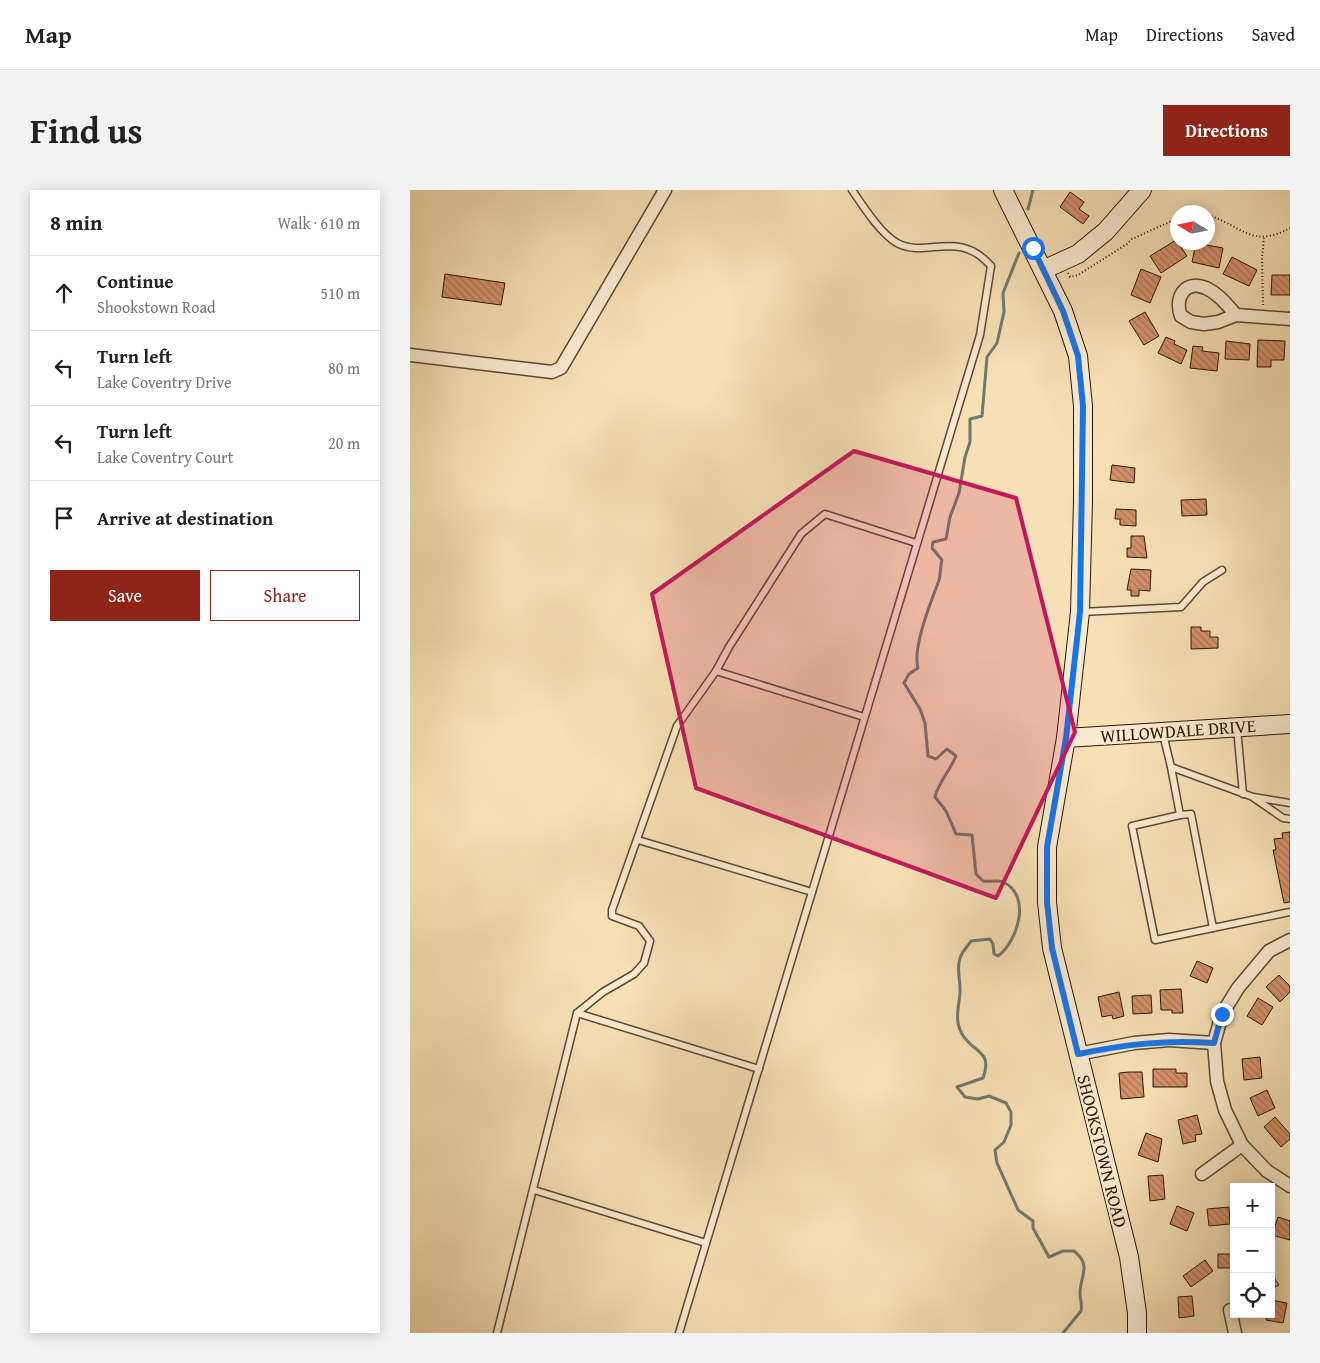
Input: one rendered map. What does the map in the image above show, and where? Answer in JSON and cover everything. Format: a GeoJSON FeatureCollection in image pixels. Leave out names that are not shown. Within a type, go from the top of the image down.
{"type":"FeatureCollection","features":[{"type":"Feature","properties":{"kind":"street"},"geometry":{"type":"LineString","coordinates":[[410,354],[552,372],[561,368],[665,190]]}},
{"type":"Feature","properties":{"kind":"street","name":"SHOOKSTOWN ROAD"},"geometry":{"type":"LineString","coordinates":[[1003,190],[1063,311],[1078,356],[1083,406],[1084,452],[1080,612],[1066,738],[1047,847],[1047,902],[1052,948],[1129,1257],[1137,1313],[1137,1333]]}},
{"type":"Feature","properties":{"kind":"street"},"geometry":{"type":"LineString","coordinates":[[1043,270],[1078,254],[1106,231],[1142,190]]}},
{"type":"Feature","properties":{"kind":"street"},"geometry":{"type":"LineString","coordinates":[[1236,315],[1290,319]]}},
{"type":"Feature","properties":{"kind":"street","name":"WILLOWDALE DRIVE"},"geometry":{"type":"LineString","coordinates":[[1066,738],[1290,724]]}},
{"type":"Feature","properties":{"kind":"street"},"geometry":{"type":"LineString","coordinates":[[1290,940],[1269,951],[1238,988],[1222,1014],[1214,1043],[1217,1081],[1225,1110],[1242,1145],[1267,1170],[1290,1186]]}},
{"type":"Feature","properties":{"kind":"street"},"geometry":{"type":"LineString","coordinates":[[1078,1054],[1134,1043],[1169,1040],[1214,1043]]}},
{"type":"Feature","properties":{"kind":"street"},"geometry":{"type":"LineString","coordinates":[[1202,1174],[1242,1145]]}},
{"type":"Feature","properties":{"kind":"street"},"geometry":{"type":"LineString","coordinates":[[1232,1318],[1236,1333]]}},
{"type":"Feature","properties":{"kind":"lane"},"geometry":{"type":"LineString","coordinates":[[679,1333],[980,336],[990,266],[982,256],[957,245],[908,246],[896,242],[870,216],[852,190]]}},
{"type":"Feature","properties":{"kind":"lane"},"geometry":{"type":"LineString","coordinates":[[497,1333],[578,1012],[603,992],[634,974],[644,963],[650,941],[639,926],[612,916],[677,726],[716,671],[729,647],[801,534],[825,514],[916,543]]}},
{"type":"Feature","properties":{"kind":"lane"},"geometry":{"type":"LineString","coordinates":[[1080,612],[1181,607],[1203,582],[1222,570]]}},
{"type":"Feature","properties":{"kind":"lane"},"geometry":{"type":"LineString","coordinates":[[716,671],[864,717]]}},
{"type":"Feature","properties":{"kind":"lane"},"geometry":{"type":"LineString","coordinates":[[1237,727],[1243,794]]}},
{"type":"Feature","properties":{"kind":"lane"},"geometry":{"type":"LineString","coordinates":[[1162,731],[1180,816]]}},
{"type":"Feature","properties":{"kind":"lane"},"geometry":{"type":"LineString","coordinates":[[1171,768],[1253,797],[1290,803]]}},
{"type":"Feature","properties":{"kind":"lane"},"geometry":{"type":"LineString","coordinates":[[1253,797],[1283,818],[1290,819]]}},
{"type":"Feature","properties":{"kind":"lane"},"geometry":{"type":"LineString","coordinates":[[1213,928],[1191,814],[1132,826],[1155,940],[1213,928],[1290,912]]}},
{"type":"Feature","properties":{"kind":"lane"},"geometry":{"type":"LineString","coordinates":[[638,840],[812,892]]}},
{"type":"Feature","properties":{"kind":"lane"},"geometry":{"type":"LineString","coordinates":[[578,1012],[759,1069]]}},
{"type":"Feature","properties":{"kind":"lane"},"geometry":{"type":"LineString","coordinates":[[534,1190],[706,1243]]}},
{"type":"Feature","properties":{"kind":"path"},"geometry":{"type":"LineString","coordinates":[[1215,219],[1243,233],[1264,238],[1277,235],[1290,228]]}},
{"type":"Feature","properties":{"kind":"path"},"geometry":{"type":"LineString","coordinates":[[1061,262],[1070,277],[1078,275],[1128,244],[1132,239],[1154,231],[1170,222]]}},
{"type":"Feature","properties":{"kind":"path"},"geometry":{"type":"LineString","coordinates":[[1264,238],[1261,300],[1267,317]]}},
{"type":"Feature","properties":{"kind":"highlighted area"},"geometry":{"type":"Polygon","coordinates":[[[854,451],[1016,498],[1075,732],[996,898],[696,788],[652,594],[854,451]]]}},
{"type":"Feature","properties":{"kind":"building"},"geometry":{"type":"Polygon","coordinates":[[[1070,192],[1084,202],[1079,209],[1089,216],[1083,224],[1060,207],[1070,192]]]}},
{"type":"Feature","properties":{"kind":"building"},"geometry":{"type":"Polygon","coordinates":[[[1170,244],[1170,250],[1183,250],[1187,256],[1161,273],[1150,256],[1170,244]]]}},
{"type":"Feature","properties":{"kind":"building"},"geometry":{"type":"Polygon","coordinates":[[[1215,247],[1223,248],[1219,268],[1192,262],[1195,250],[1215,250],[1215,247]]]}},
{"type":"Feature","properties":{"kind":"building"},"geometry":{"type":"Polygon","coordinates":[[[1232,257],[1257,270],[1249,286],[1223,274],[1232,257]]]}},
{"type":"Feature","properties":{"kind":"building"},"geometry":{"type":"Polygon","coordinates":[[[1141,269],[1161,277],[1150,303],[1131,295],[1141,269]]]}},
{"type":"Feature","properties":{"kind":"building"},"geometry":{"type":"Polygon","coordinates":[[[445,274],[505,283],[501,305],[442,297],[445,274]]]}},
{"type":"Feature","properties":{"kind":"building"},"geometry":{"type":"Polygon","coordinates":[[[1272,275],[1290,275],[1290,295],[1271,295],[1272,275]]]}},
{"type":"Feature","properties":{"kind":"building"},"geometry":{"type":"Polygon","coordinates":[[[1145,312],[1159,336],[1144,345],[1129,321],[1145,312]]]}},
{"type":"Feature","properties":{"kind":"building"},"geometry":{"type":"Polygon","coordinates":[[[1166,337],[1175,341],[1174,344],[1187,350],[1181,364],[1158,353],[1166,337]]]}},
{"type":"Feature","properties":{"kind":"building"},"geometry":{"type":"Polygon","coordinates":[[[1258,340],[1285,341],[1284,360],[1271,360],[1271,367],[1257,367],[1258,340]]]}},
{"type":"Feature","properties":{"kind":"building"},"geometry":{"type":"Polygon","coordinates":[[[1226,341],[1250,344],[1249,360],[1225,359],[1226,341]]]}},
{"type":"Feature","properties":{"kind":"building"},"geometry":{"type":"Polygon","coordinates":[[[1193,346],[1203,347],[1202,351],[1219,353],[1217,371],[1190,368],[1193,346]]]}},
{"type":"Feature","properties":{"kind":"building"},"geometry":{"type":"Polygon","coordinates":[[[1112,465],[1135,468],[1134,483],[1110,480],[1112,465]]]}},
{"type":"Feature","properties":{"kind":"building"},"geometry":{"type":"Polygon","coordinates":[[[1206,499],[1207,515],[1182,516],[1181,500],[1206,499]]]}},
{"type":"Feature","properties":{"kind":"building"},"geometry":{"type":"Polygon","coordinates":[[[1116,509],[1136,510],[1136,526],[1120,525],[1120,519],[1115,519],[1116,509]]]}},
{"type":"Feature","properties":{"kind":"building"},"geometry":{"type":"Polygon","coordinates":[[[1131,536],[1144,536],[1147,558],[1127,557],[1127,548],[1131,548],[1131,536]]]}},
{"type":"Feature","properties":{"kind":"building"},"geometry":{"type":"Polygon","coordinates":[[[1131,569],[1151,570],[1150,591],[1139,590],[1139,596],[1131,596],[1131,590],[1127,590],[1131,569]]]}},
{"type":"Feature","properties":{"kind":"building"},"geometry":{"type":"Polygon","coordinates":[[[1191,627],[1201,627],[1201,631],[1210,631],[1210,637],[1218,637],[1218,648],[1191,649],[1191,627]]]}},
{"type":"Feature","properties":{"kind":"building"},"geometry":{"type":"Polygon","coordinates":[[[1290,832],[1290,902],[1284,903],[1273,850],[1276,850],[1274,839],[1283,838],[1282,833],[1290,832]]]}},
{"type":"Feature","properties":{"kind":"building"},"geometry":{"type":"Polygon","coordinates":[[[1197,961],[1213,968],[1207,983],[1190,976],[1197,961]]]}},
{"type":"Feature","properties":{"kind":"building"},"geometry":{"type":"Polygon","coordinates":[[[1279,975],[1290,986],[1290,992],[1280,1002],[1266,987],[1279,975]]]}},
{"type":"Feature","properties":{"kind":"building"},"geometry":{"type":"Polygon","coordinates":[[[1181,989],[1183,1013],[1161,1010],[1160,990],[1181,989]]]}},
{"type":"Feature","properties":{"kind":"building"},"geometry":{"type":"Polygon","coordinates":[[[1119,992],[1124,1016],[1113,1019],[1112,1015],[1102,1017],[1098,997],[1119,992]]]}},
{"type":"Feature","properties":{"kind":"building"},"geometry":{"type":"Polygon","coordinates":[[[1151,995],[1152,1013],[1133,1014],[1132,996],[1151,995]]]}},
{"type":"Feature","properties":{"kind":"building"},"geometry":{"type":"Polygon","coordinates":[[[1258,998],[1273,1007],[1262,1025],[1247,1016],[1258,998]]]}},
{"type":"Feature","properties":{"kind":"building"},"geometry":{"type":"Polygon","coordinates":[[[1260,1057],[1262,1078],[1244,1080],[1242,1059],[1260,1057]]]}},
{"type":"Feature","properties":{"kind":"building"},"geometry":{"type":"Polygon","coordinates":[[[1153,1069],[1176,1069],[1176,1073],[1187,1073],[1187,1087],[1153,1087],[1153,1069]]]}},
{"type":"Feature","properties":{"kind":"building"},"geometry":{"type":"Polygon","coordinates":[[[1142,1072],[1144,1097],[1121,1099],[1119,1073],[1142,1072]]]}},
{"type":"Feature","properties":{"kind":"building"},"geometry":{"type":"Polygon","coordinates":[[[1267,1090],[1275,1108],[1258,1116],[1250,1098],[1267,1090]]]}},
{"type":"Feature","properties":{"kind":"building"},"geometry":{"type":"Polygon","coordinates":[[[1197,1115],[1202,1134],[1195,1135],[1196,1141],[1183,1144],[1178,1120],[1197,1115]]]}},
{"type":"Feature","properties":{"kind":"building"},"geometry":{"type":"Polygon","coordinates":[[[1275,1117],[1290,1134],[1290,1139],[1281,1147],[1264,1127],[1275,1117]]]}},
{"type":"Feature","properties":{"kind":"building"},"geometry":{"type":"Polygon","coordinates":[[[1146,1133],[1162,1139],[1158,1162],[1138,1155],[1146,1133]]]}},
{"type":"Feature","properties":{"kind":"building"},"geometry":{"type":"Polygon","coordinates":[[[1163,1175],[1165,1199],[1150,1201],[1148,1176],[1163,1175]]]}},
{"type":"Feature","properties":{"kind":"building"},"geometry":{"type":"Polygon","coordinates":[[[1177,1206],[1194,1213],[1187,1231],[1170,1224],[1177,1206]]]}},
{"type":"Feature","properties":{"kind":"building"},"geometry":{"type":"Polygon","coordinates":[[[1229,1207],[1230,1224],[1209,1226],[1207,1209],[1229,1207]]]}},
{"type":"Feature","properties":{"kind":"building"},"geometry":{"type":"Polygon","coordinates":[[[1278,1217],[1290,1221],[1290,1240],[1275,1236],[1275,1226],[1278,1217]]]}},
{"type":"Feature","properties":{"kind":"building"},"geometry":{"type":"Polygon","coordinates":[[[1218,1254],[1230,1254],[1230,1268],[1218,1268],[1218,1254]]]}},
{"type":"Feature","properties":{"kind":"building"},"geometry":{"type":"Polygon","coordinates":[[[1205,1260],[1213,1271],[1191,1287],[1183,1276],[1205,1260]]]}},
{"type":"Feature","properties":{"kind":"building"},"geometry":{"type":"Polygon","coordinates":[[[1275,1279],[1279,1285],[1275,1287],[1275,1279]]]}},
{"type":"Feature","properties":{"kind":"building"},"geometry":{"type":"Polygon","coordinates":[[[1192,1296],[1194,1316],[1179,1318],[1178,1297],[1192,1296]]]}},
{"type":"Feature","properties":{"kind":"building"},"geometry":{"type":"Polygon","coordinates":[[[1275,1301],[1287,1303],[1283,1323],[1266,1320],[1266,1318],[1275,1318],[1275,1301]]]}},
{"type":"Feature","properties":{"kind":"waterway"},"geometry":{"type":"LineString","coordinates":[[1028,209],[1033,190]]}},
{"type":"Feature","properties":{"kind":"waterway"},"geometry":{"type":"LineString","coordinates":[[1019,253],[1003,293],[1004,312],[997,343],[987,357],[982,416],[970,419],[970,442],[965,457],[959,493],[950,517],[946,539],[933,542],[932,548],[942,560],[939,580],[920,637],[917,659],[918,668],[909,674],[904,683],[920,709],[925,723],[928,756],[936,759],[947,749],[956,756],[935,797],[946,811],[956,834],[972,835],[976,874],[983,881],[1003,882],[1012,888],[1017,897],[1019,918],[1016,929],[1005,949],[998,956],[994,954],[993,944],[990,939],[971,941],[960,958],[958,967],[960,989],[958,1024],[962,1034],[981,1053],[986,1062],[983,1078],[957,1087],[965,1097],[978,1099],[989,1096],[1006,1103],[1011,1112],[1011,1125],[1004,1142],[995,1150],[997,1163],[1018,1210],[1033,1221],[1033,1228],[1049,1257],[1063,1251],[1074,1251],[1083,1262],[1084,1272],[1080,1289],[1081,1311],[1063,1333]]}},
{"type":"Feature","properties":{"kind":"route"},"geometry":{"type":"LineString","coordinates":[[1033,248],[1063,311],[1078,356],[1083,406],[1084,452],[1080,612],[1066,738],[1047,847],[1047,902],[1052,948],[1078,1054],[1134,1043],[1169,1040],[1214,1043],[1222,1014]]}}]}
